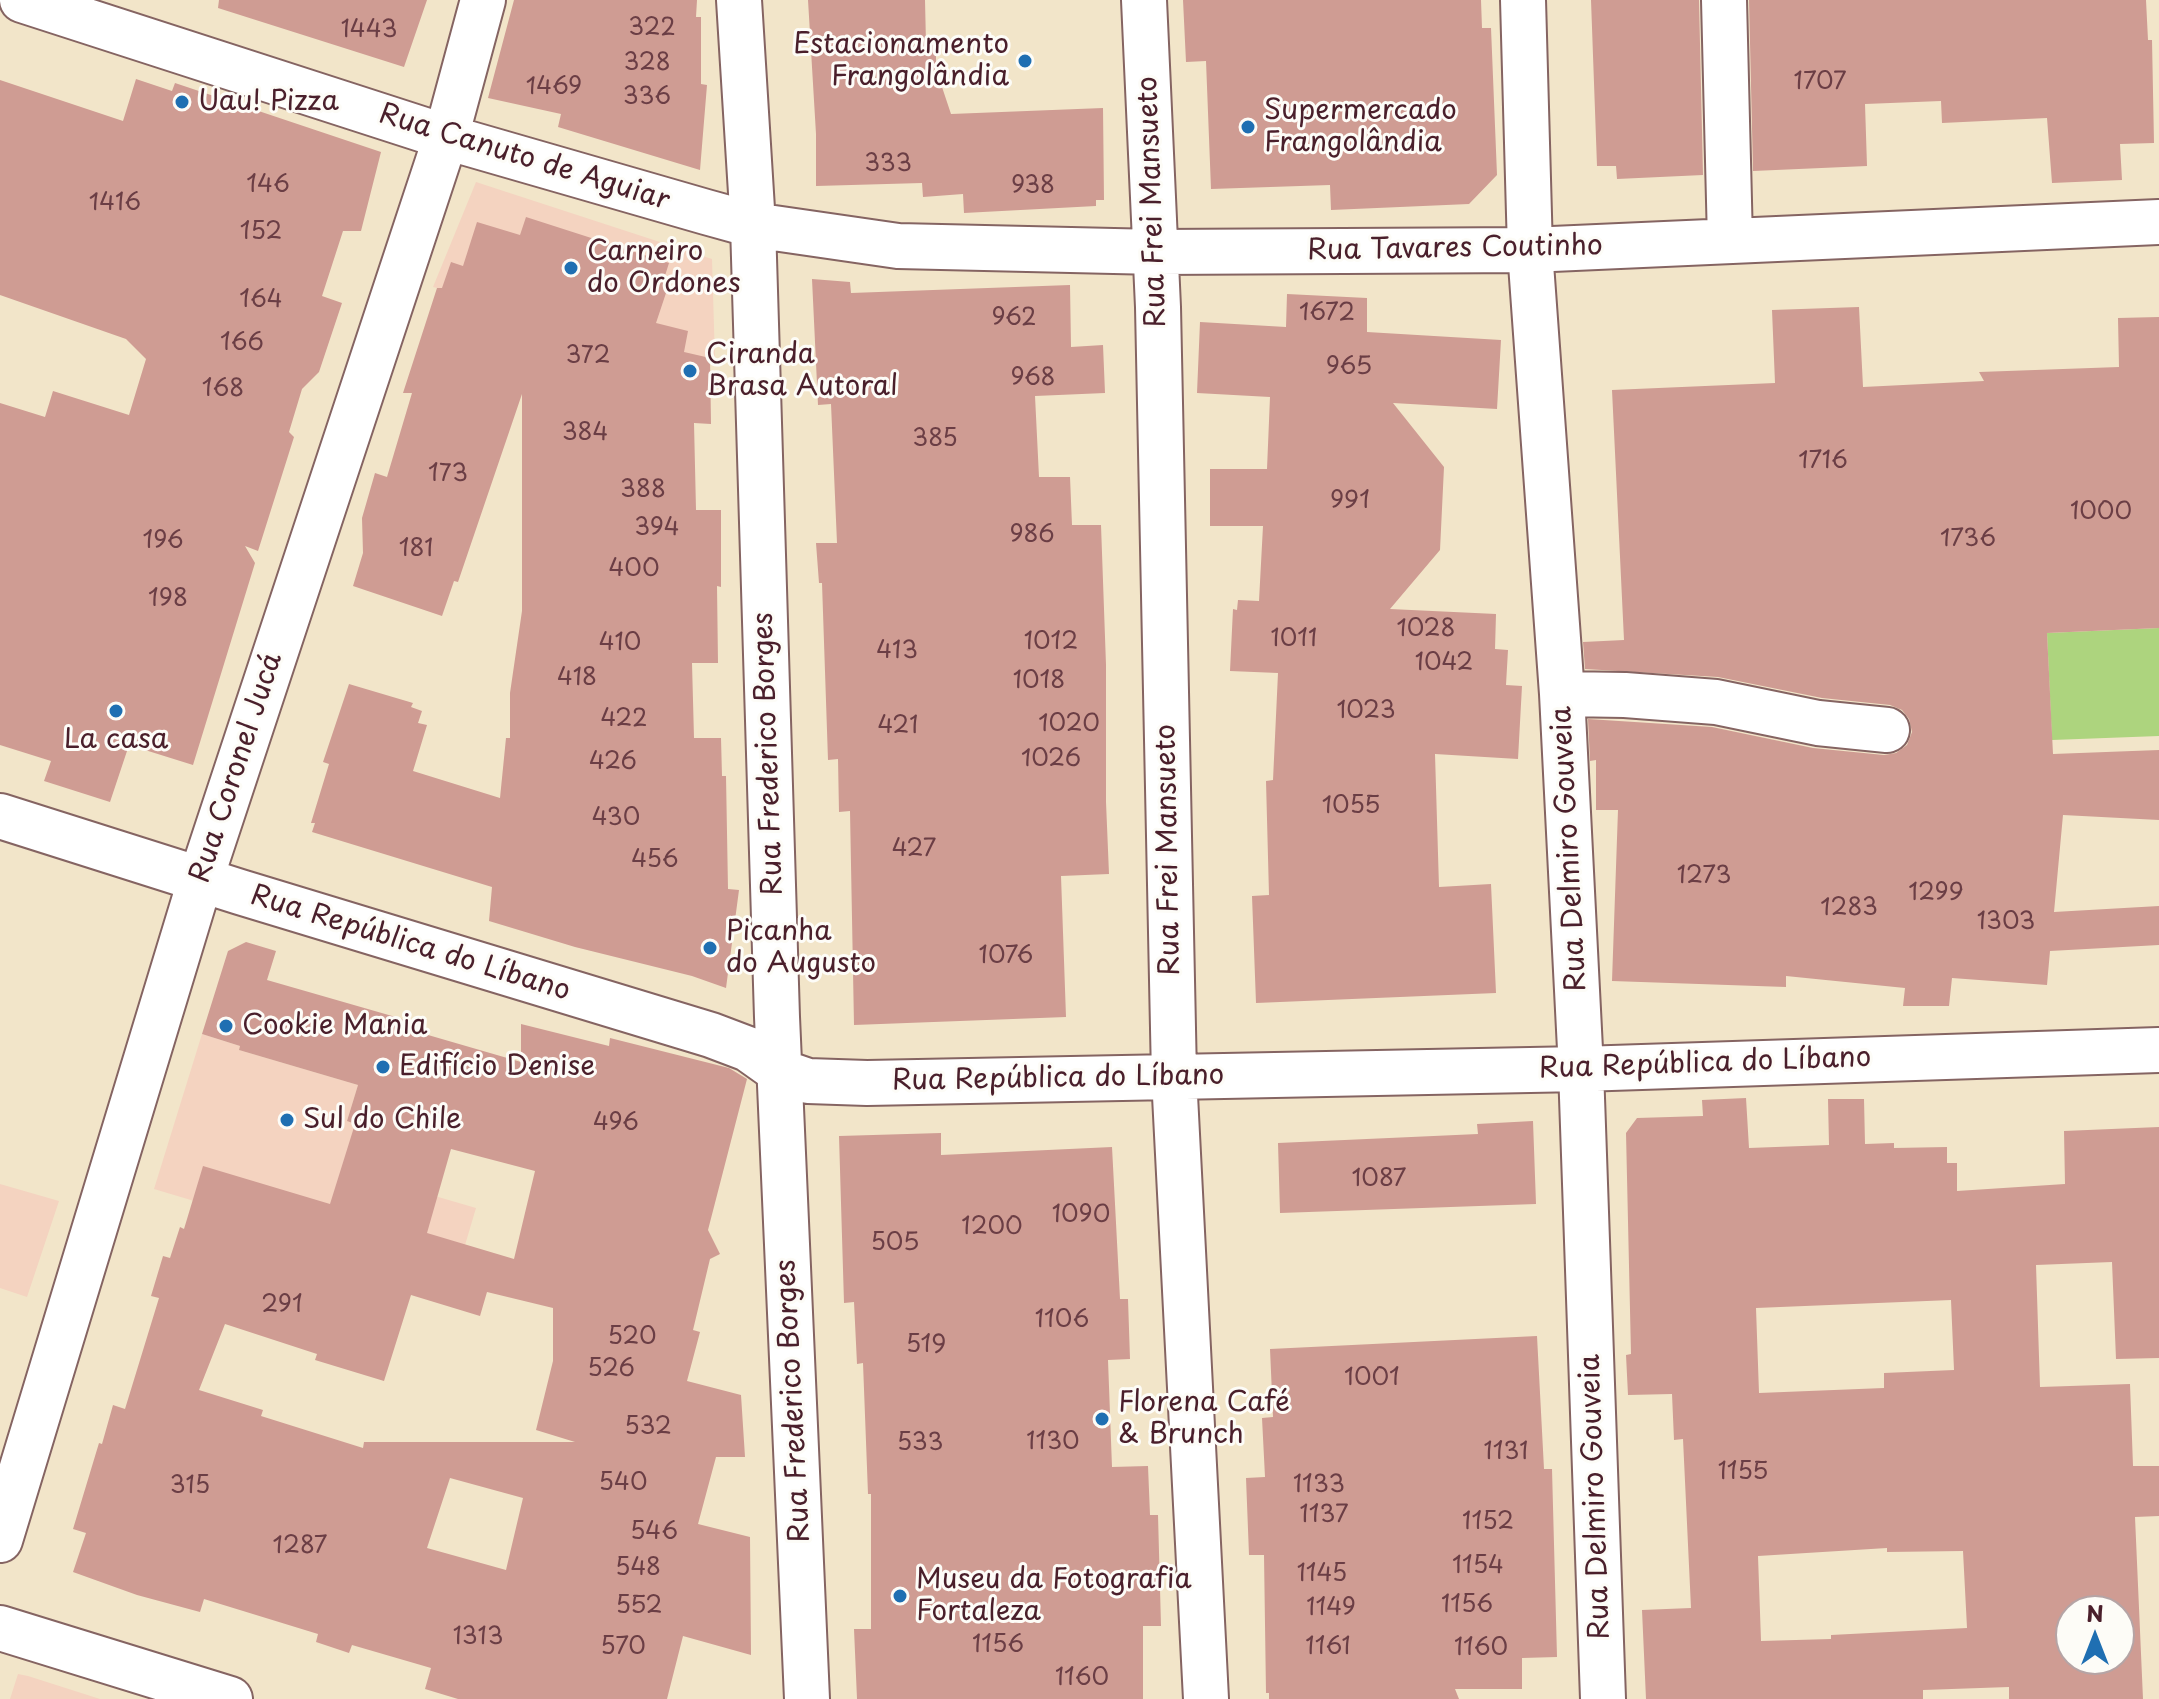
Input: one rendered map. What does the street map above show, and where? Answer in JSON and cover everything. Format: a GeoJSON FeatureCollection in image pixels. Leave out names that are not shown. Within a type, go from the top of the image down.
{"type":"FeatureCollection","features":[{"type":"Feature","properties":{"kind":"street","name":"Rua Canuto de Aguiar"},"geometry":{"type":"LineString","coordinates":[[22,0],[446,137],[753,225]]}},
{"type":"Feature","properties":{"kind":"street","name":"Rua Coronel Jucá"},"geometry":{"type":"LineString","coordinates":[[0,1540],[201,878],[446,137],[483,0]]}},
{"type":"Feature","properties":{"kind":"street","name":"Rua Frederico Borges"},"geometry":{"type":"LineString","coordinates":[[739,0],[753,225],[779,1071],[807,1699]]}},
{"type":"Feature","properties":{"kind":"street","name":"Rua Frei Mansueto"},"geometry":{"type":"LineString","coordinates":[[1144,0],[1157,252],[1174,1076],[1206,1699]]}},
{"type":"Feature","properties":{"kind":"street","name":"Rua Delmiro Gouveia"},"geometry":{"type":"LineString","coordinates":[[1523,0],[1530,250],[1562,694],[1581,1069],[1603,1699]]}},
{"type":"Feature","properties":{"kind":"street"},"geometry":{"type":"LineString","coordinates":[[1724,0],[1730,241]]}},
{"type":"Feature","properties":{"kind":"street","name":"Rua Tavares Coutinho"},"geometry":{"type":"LineString","coordinates":[[753,225],[898,246],[1157,252],[1530,250],[2159,222]]}},
{"type":"Feature","properties":{"kind":"street"},"geometry":{"type":"LineString","coordinates":[[1562,694],[1716,702],[1818,723],[1887,730]]}},
{"type":"Feature","properties":{"kind":"street","name":"Rua República do Líbano"},"geometry":{"type":"LineString","coordinates":[[0,816],[711,1035],[748,1049],[779,1071],[808,1081],[867,1083],[1581,1069],[2159,1050]]}},
{"type":"Feature","properties":{"kind":"street"},"geometry":{"type":"LineString","coordinates":[[0,1628],[230,1699]]}},
{"type":"Feature","properties":{"kind":"shaded area"},"geometry":{"type":"Polygon","coordinates":[[[476,182],[712,259],[715,361],[433,287],[476,182]]]}},
{"type":"Feature","properties":{"kind":"shaded area"},"geometry":{"type":"Polygon","coordinates":[[[202,1034],[240,1046],[239,1050],[358,1085],[347,1121],[355,1124],[363,1175],[476,1208],[455,1279],[154,1189],[202,1034]]]}},
{"type":"Feature","properties":{"kind":"shaded area"},"geometry":{"type":"Polygon","coordinates":[[[0,1184],[59,1201],[27,1297],[0,1288],[0,1184]]]}},
{"type":"Feature","properties":{"kind":"shaded area"},"geometry":{"type":"Polygon","coordinates":[[[18,1674],[28,1676],[100,1699],[10,1699],[18,1674]]]}},
{"type":"Feature","properties":{"kind":"green space"},"geometry":{"type":"Polygon","coordinates":[[[2159,628],[2159,736],[2052,740],[2047,633],[2159,628]]]}},
{"type":"Feature","properties":{"kind":"building"},"geometry":{"type":"Polygon","coordinates":[[[219,0],[427,0],[404,67],[218,8],[219,0]]]}},
{"type":"Feature","properties":{"kind":"building"},"geometry":{"type":"Polygon","coordinates":[[[514,0],[697,0],[696,17],[701,17],[701,84],[707,85],[700,170],[558,127],[561,114],[488,98],[514,0]]]}},
{"type":"Feature","properties":{"kind":"building"},"geometry":{"type":"Polygon","coordinates":[[[808,0],[925,0],[926,44],[936,44],[936,69],[951,114],[1103,108],[1104,200],[1096,200],[1096,206],[964,213],[963,194],[923,197],[922,183],[816,186],[808,0]]]}},
{"type":"Feature","properties":{"kind":"building"},"geometry":{"type":"Polygon","coordinates":[[[1183,0],[1481,0],[1482,28],[1491,28],[1497,175],[1469,204],[1331,210],[1330,185],[1211,189],[1206,61],[1186,62],[1183,0]]]}},
{"type":"Feature","properties":{"kind":"building"},"geometry":{"type":"Polygon","coordinates":[[[1591,0],[1699,0],[1703,175],[1617,179],[1616,166],[1597,166],[1591,0]]]}},
{"type":"Feature","properties":{"kind":"building"},"geometry":{"type":"Polygon","coordinates":[[[1749,0],[2146,0],[2148,40],[2152,40],[2154,143],[2120,144],[2122,180],[2052,183],[2047,118],[1942,123],[1941,101],[1865,104],[1867,166],[1753,171],[1749,0]]]}},
{"type":"Feature","properties":{"kind":"building"},"geometry":{"type":"Polygon","coordinates":[[[136,79],[172,91],[175,83],[381,152],[361,231],[343,231],[322,296],[342,303],[319,372],[302,389],[289,432],[294,437],[258,551],[245,546],[255,563],[193,765],[129,745],[110,802],[44,781],[51,761],[0,745],[0,403],[45,417],[53,391],[129,415],[146,359],[126,339],[0,295],[0,80],[123,121],[136,79]]]}},
{"type":"Feature","properties":{"kind":"building"},"geometry":{"type":"Polygon","coordinates":[[[526,217],[669,263],[663,282],[669,284],[656,323],[688,331],[684,352],[710,358],[711,424],[694,423],[696,510],[721,510],[721,587],[717,586],[718,663],[692,663],[694,738],[721,738],[722,776],[726,776],[728,889],[739,890],[726,988],[489,921],[492,887],[312,832],[315,823],[311,823],[329,764],[323,762],[349,684],[413,703],[411,707],[422,711],[418,723],[427,725],[413,771],[500,798],[506,738],[510,738],[510,693],[522,611],[522,394],[458,582],[454,581],[442,616],[353,586],[363,553],[362,518],[375,473],[387,477],[412,393],[403,393],[437,288],[442,288],[451,262],[463,266],[477,222],[520,235],[526,217]]]}},
{"type":"Feature","properties":{"kind":"building"},"geometry":{"type":"Polygon","coordinates":[[[812,279],[850,282],[851,293],[1070,285],[1071,347],[1103,345],[1105,393],[1035,396],[1039,477],[1070,477],[1072,525],[1101,525],[1109,874],[1061,876],[1066,1017],[854,1025],[850,811],[839,812],[838,759],[828,760],[822,583],[819,583],[816,543],[837,543],[831,404],[818,405],[812,279]]]}},
{"type":"Feature","properties":{"kind":"building"},"geometry":{"type":"Polygon","coordinates":[[[1287,294],[1367,298],[1367,332],[1501,340],[1497,409],[1393,403],[1444,467],[1440,550],[1390,609],[1496,614],[1495,649],[1508,650],[1506,685],[1522,686],[1518,759],[1435,754],[1439,887],[1491,884],[1496,993],[1256,1003],[1252,896],[1269,895],[1266,781],[1273,780],[1278,673],[1230,671],[1233,609],[1237,610],[1238,600],[1259,601],[1263,526],[1210,526],[1210,469],[1267,469],[1270,397],[1197,393],[1200,322],[1286,327],[1287,294]]]}},
{"type":"Feature","properties":{"kind":"building"},"geometry":{"type":"Polygon","coordinates":[[[1859,307],[1863,387],[1984,381],[1979,372],[2119,367],[2118,318],[2159,317],[2159,628],[2047,633],[2053,754],[2159,750],[2159,820],[2063,815],[2054,912],[2159,906],[2159,945],[2050,951],[2047,985],[1952,978],[1949,1006],[1903,1006],[1905,988],[1786,976],[1786,987],[1612,981],[1618,810],[1596,810],[1596,760],[1590,761],[1588,719],[1712,727],[1813,748],[1884,755],[1896,753],[1907,745],[1912,732],[1909,719],[1902,710],[1890,705],[1822,698],[1718,677],[1585,669],[1583,642],[1624,640],[1612,390],[1775,383],[1772,310],[1859,307]]]}},
{"type":"Feature","properties":{"kind":"building"},"geometry":{"type":"Polygon","coordinates":[[[246,942],[276,951],[267,980],[406,1020],[404,1028],[521,1062],[521,1024],[609,1046],[610,1038],[729,1068],[747,1079],[708,1230],[720,1254],[710,1259],[693,1330],[700,1332],[687,1381],[741,1395],[745,1457],[716,1457],[698,1524],[750,1537],[751,1655],[683,1636],[667,1699],[458,1699],[425,1689],[431,1668],[352,1645],[349,1653],[316,1642],[318,1634],[204,1599],[200,1612],[137,1595],[73,1572],[86,1533],[73,1529],[99,1443],[102,1444],[113,1405],[125,1409],[159,1298],[151,1296],[163,1256],[170,1258],[180,1227],[184,1229],[203,1166],[330,1204],[355,1124],[347,1121],[358,1085],[239,1050],[240,1046],[202,1034],[228,951],[246,942]],[[451,1149],[427,1233],[514,1259],[535,1171],[451,1149]],[[487,1292],[480,1316],[411,1295],[384,1381],[315,1360],[317,1354],[225,1324],[199,1390],[263,1410],[261,1416],[363,1448],[364,1442],[575,1442],[536,1430],[553,1361],[553,1308],[487,1292]],[[450,1478],[427,1548],[506,1570],[523,1498],[450,1478]]]}},
{"type":"Feature","properties":{"kind":"building"},"geometry":{"type":"Polygon","coordinates":[[[1746,1098],[1749,1148],[1829,1145],[1828,1099],[1864,1099],[1865,1144],[1894,1143],[1894,1148],[1947,1147],[1947,1163],[1957,1163],[1957,1191],[2065,1184],[2064,1131],[2159,1127],[2159,1358],[2116,1359],[2112,1262],[2036,1265],[2040,1387],[2130,1384],[2133,1466],[2159,1466],[2159,1516],[2135,1517],[2143,1699],[2009,1699],[2009,1687],[1923,1690],[1923,1699],[1646,1699],[1642,1610],[1691,1608],[1683,1439],[1674,1440],[1672,1394],[1628,1395],[1626,1355],[1631,1354],[1626,1133],[1637,1118],[1703,1116],[1702,1100],[1746,1098]],[[1951,1300],[1756,1308],[1759,1393],[1884,1388],[1884,1373],[1954,1370],[1951,1300]],[[1887,1548],[1758,1556],[1761,1641],[1831,1639],[1831,1635],[1967,1628],[1963,1551],[1887,1552],[1887,1548]]]}},
{"type":"Feature","properties":{"kind":"building"},"geometry":{"type":"Polygon","coordinates":[[[1533,1121],[1536,1204],[1280,1213],[1278,1143],[1478,1134],[1477,1124],[1533,1121]]]}},
{"type":"Feature","properties":{"kind":"building"},"geometry":{"type":"Polygon","coordinates":[[[941,1133],[941,1155],[1112,1147],[1120,1299],[1128,1299],[1130,1359],[1108,1360],[1112,1467],[1148,1466],[1150,1515],[1158,1515],[1161,1626],[1143,1626],[1143,1699],[857,1699],[854,1629],[871,1629],[871,1494],[868,1494],[863,1363],[857,1364],[854,1302],[844,1303],[839,1136],[941,1133]]]}},
{"type":"Feature","properties":{"kind":"building"},"geometry":{"type":"Polygon","coordinates":[[[1537,1336],[1544,1469],[1552,1469],[1557,1657],[1522,1658],[1522,1689],[1455,1689],[1459,1699],[1269,1699],[1269,1693],[1266,1693],[1264,1555],[1249,1555],[1246,1478],[1265,1477],[1262,1418],[1273,1417],[1270,1349],[1537,1336]]]}},
{"type":"Feature","properties":{"kind":"place","name":"Estacionamento Frangolândia"},"geometry":{"type":"Point","coordinates":[1025,61]}},
{"type":"Feature","properties":{"kind":"place","name":"Uau! Pizza"},"geometry":{"type":"Point","coordinates":[182,102]}},
{"type":"Feature","properties":{"kind":"place","name":"Supermercado Frangolândia"},"geometry":{"type":"Point","coordinates":[1248,127]}},
{"type":"Feature","properties":{"kind":"place","name":"Carneiro do Ordones"},"geometry":{"type":"Point","coordinates":[571,268]}},
{"type":"Feature","properties":{"kind":"place","name":"Ciranda Brasa Autoral"},"geometry":{"type":"Point","coordinates":[690,371]}},
{"type":"Feature","properties":{"kind":"place","name":"La casa"},"geometry":{"type":"Point","coordinates":[116,711]}},
{"type":"Feature","properties":{"kind":"place","name":"Picanha do Augusto"},"geometry":{"type":"Point","coordinates":[710,948]}},
{"type":"Feature","properties":{"kind":"place","name":"Cookie Mania"},"geometry":{"type":"Point","coordinates":[226,1026]}},
{"type":"Feature","properties":{"kind":"place","name":"Edifício Denise"},"geometry":{"type":"Point","coordinates":[383,1067]}},
{"type":"Feature","properties":{"kind":"place","name":"Sul do Chile"},"geometry":{"type":"Point","coordinates":[287,1120]}},
{"type":"Feature","properties":{"kind":"place","name":"Florena Café & Brunch"},"geometry":{"type":"Point","coordinates":[1102,1419]}},
{"type":"Feature","properties":{"kind":"place","name":"Museu da Fotografia Fortaleza"},"geometry":{"type":"Point","coordinates":[900,1596]}}]}
